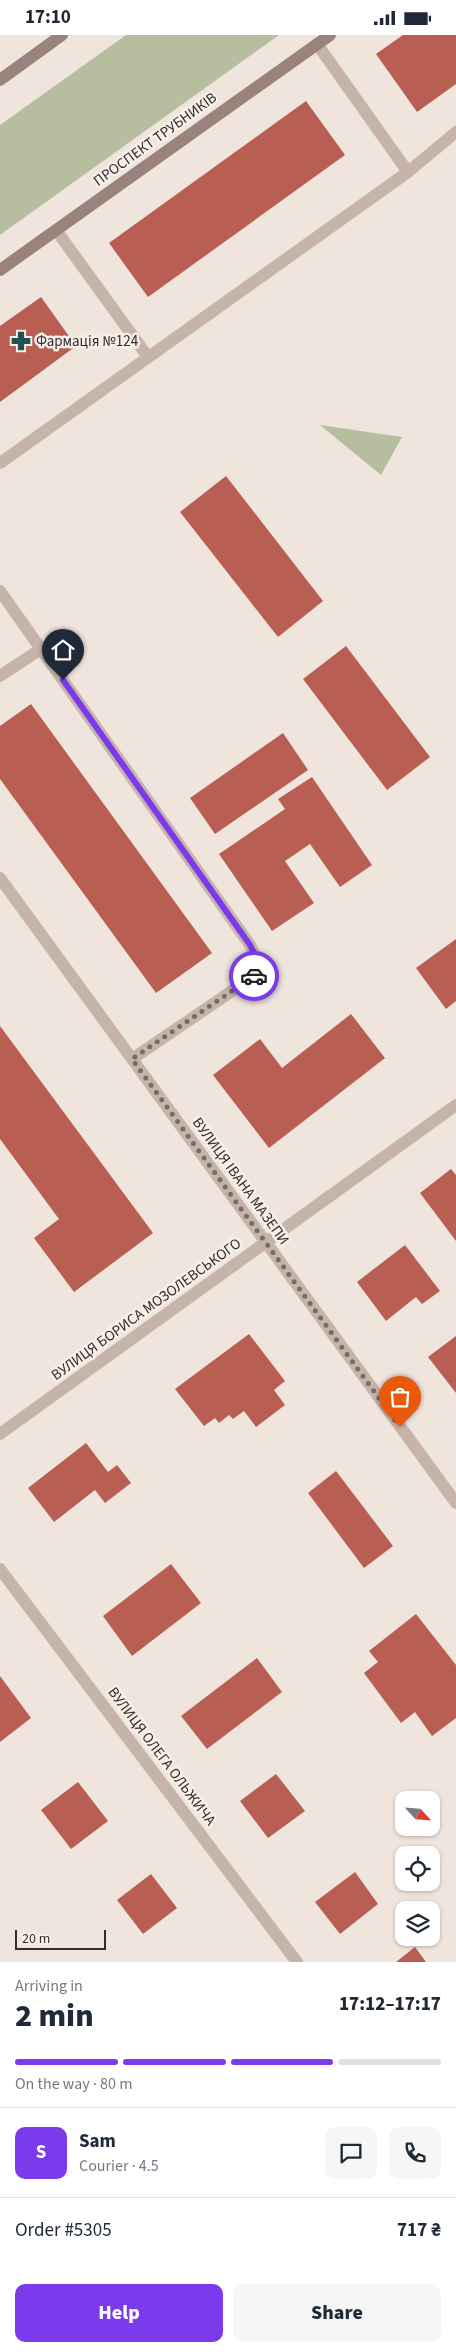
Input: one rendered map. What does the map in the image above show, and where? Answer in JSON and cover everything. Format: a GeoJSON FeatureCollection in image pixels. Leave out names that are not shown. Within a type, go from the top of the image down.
{"type":"FeatureCollection","features":[{"type":"Feature","properties":{"kind":"main road"},"geometry":{"type":"LineString","coordinates":[[0,80],[62,35]]}},
{"type":"Feature","properties":{"kind":"main road","name":"ПРОСПЕКТ ТРУБНИКІВ"},"geometry":{"type":"LineString","coordinates":[[0,270],[330,35]]}},
{"type":"Feature","properties":{"kind":"street"},"geometry":{"type":"LineString","coordinates":[[317,44],[408,172]]}},
{"type":"Feature","properties":{"kind":"street"},"geometry":{"type":"LineString","coordinates":[[0,463],[408,172],[456,132]]}},
{"type":"Feature","properties":{"kind":"street"},"geometry":{"type":"LineString","coordinates":[[56,230],[148,357]]}},
{"type":"Feature","properties":{"kind":"street"},"geometry":{"type":"LineString","coordinates":[[0,591],[250,945],[259,963],[257,974],[132,1059]]}},
{"type":"Feature","properties":{"kind":"street"},"geometry":{"type":"LineString","coordinates":[[0,676],[41,649]]}},
{"type":"Feature","properties":{"kind":"street","name":"ВУЛИЦЯ ІВАНА МАЗЕПИ"},"geometry":{"type":"LineString","coordinates":[[0,878],[456,1503]]}},
{"type":"Feature","properties":{"kind":"street","name":"ВУЛИЦЯ БОРИСА МОЗОЛЕВСЬКОГО"},"geometry":{"type":"LineString","coordinates":[[0,1434],[456,1105]]}},
{"type":"Feature","properties":{"kind":"street","name":"ВУЛИЦЯ ОЛЕГА ОЛЬЖИЧА"},"geometry":{"type":"LineString","coordinates":[[0,1569],[297,1962]]}},
{"type":"Feature","properties":{"kind":"green space"},"geometry":{"type":"Polygon","coordinates":[[[126,35],[279,35],[0,235],[0,125],[126,35]]]}},
{"type":"Feature","properties":{"kind":"green space"},"geometry":{"type":"Polygon","coordinates":[[[320,425],[402,437],[381,475],[320,425]]]}},
{"type":"Feature","properties":{"kind":"building"},"geometry":{"type":"Polygon","coordinates":[[[403,35],[456,35],[456,84],[417,112],[376,54],[403,35]]]}},
{"type":"Feature","properties":{"kind":"building"},"geometry":{"type":"Polygon","coordinates":[[[306,101],[345,155],[148,297],[109,243],[306,101]]]}},
{"type":"Feature","properties":{"kind":"building"},"geometry":{"type":"Polygon","coordinates":[[[41,297],[76,346],[0,402],[0,326],[41,297]]]}},
{"type":"Feature","properties":{"kind":"building"},"geometry":{"type":"Polygon","coordinates":[[[226,476],[323,601],[278,637],[180,512],[226,476]]]}},
{"type":"Feature","properties":{"kind":"building"},"geometry":{"type":"Polygon","coordinates":[[[346,646],[430,757],[387,790],[303,679],[346,646]]]}},
{"type":"Feature","properties":{"kind":"building"},"geometry":{"type":"Polygon","coordinates":[[[31,704],[212,953],[156,993],[0,779],[0,726],[31,704]]]}},
{"type":"Feature","properties":{"kind":"building"},"geometry":{"type":"Polygon","coordinates":[[[283,733],[308,770],[215,834],[190,798],[283,733]]]}},
{"type":"Feature","properties":{"kind":"building"},"geometry":{"type":"Polygon","coordinates":[[[312,777],[372,865],[340,887],[310,844],[285,861],[314,903],[272,931],[219,854],[285,809],[278,799],[312,777]]]}},
{"type":"Feature","properties":{"kind":"building"},"geometry":{"type":"Polygon","coordinates":[[[456,939],[456,1001],[446,1009],[416,968],[456,939]]]}},
{"type":"Feature","properties":{"kind":"building"},"geometry":{"type":"Polygon","coordinates":[[[351,1014],[385,1058],[269,1148],[213,1075],[260,1039],[282,1068],[351,1014]]]}},
{"type":"Feature","properties":{"kind":"building"},"geometry":{"type":"Polygon","coordinates":[[[0,1026],[153,1233],[74,1292],[34,1238],[59,1219],[0,1139],[0,1026]]]}},
{"type":"Feature","properties":{"kind":"building"},"geometry":{"type":"Polygon","coordinates":[[[451,1169],[456,1175],[456,1241],[420,1193],[451,1169]]]}},
{"type":"Feature","properties":{"kind":"building"},"geometry":{"type":"Polygon","coordinates":[[[405,1245],[440,1291],[422,1304],[416,1297],[386,1321],[357,1282],[405,1245]]]}},
{"type":"Feature","properties":{"kind":"building"},"geometry":{"type":"Polygon","coordinates":[[[249,1334],[285,1381],[274,1390],[285,1405],[256,1427],[244,1411],[233,1419],[229,1415],[219,1423],[215,1418],[204,1426],[175,1389],[249,1334]]]}},
{"type":"Feature","properties":{"kind":"building"},"geometry":{"type":"Polygon","coordinates":[[[456,1336],[456,1393],[428,1357],[456,1336]]]}},
{"type":"Feature","properties":{"kind":"building"},"geometry":{"type":"Polygon","coordinates":[[[86,1443],[108,1472],[117,1465],[131,1483],[105,1503],[95,1490],[54,1522],[28,1488],[86,1443]]]}},
{"type":"Feature","properties":{"kind":"building"},"geometry":{"type":"Polygon","coordinates":[[[336,1471],[393,1546],[364,1568],[308,1493],[336,1471]]]}},
{"type":"Feature","properties":{"kind":"building"},"geometry":{"type":"Polygon","coordinates":[[[171,1564],[201,1603],[132,1656],[103,1616],[171,1564]]]}},
{"type":"Feature","properties":{"kind":"building"},"geometry":{"type":"Polygon","coordinates":[[[416,1614],[456,1665],[456,1718],[432,1736],[415,1712],[401,1723],[364,1673],[378,1662],[369,1651],[416,1614]]]}},
{"type":"Feature","properties":{"kind":"building"},"geometry":{"type":"Polygon","coordinates":[[[257,1658],[282,1692],[207,1749],[181,1716],[257,1658]]]}},
{"type":"Feature","properties":{"kind":"building"},"geometry":{"type":"Polygon","coordinates":[[[0,1676],[31,1718],[0,1742],[0,1676]]]}},
{"type":"Feature","properties":{"kind":"building"},"geometry":{"type":"Polygon","coordinates":[[[276,1774],[305,1811],[268,1838],[240,1801],[276,1774]]]}},
{"type":"Feature","properties":{"kind":"building"},"geometry":{"type":"Polygon","coordinates":[[[78,1782],[108,1821],[71,1849],[41,1810],[78,1782]]]}},
{"type":"Feature","properties":{"kind":"building"},"geometry":{"type":"Polygon","coordinates":[[[355,1872],[378,1904],[340,1934],[315,1902],[355,1872]]]}},
{"type":"Feature","properties":{"kind":"building"},"geometry":{"type":"Polygon","coordinates":[[[151,1874],[177,1908],[143,1934],[117,1900],[151,1874]]]}},
{"type":"Feature","properties":{"kind":"building"},"geometry":{"type":"Polygon","coordinates":[[[415,1947],[426,1962],[396,1962],[415,1947]]]}},
{"type":"Feature","properties":{"kind":"way so far"},"geometry":{"type":"LineString","coordinates":[[254,976],[132,1059],[400,1427]]}},
{"type":"Feature","properties":{"kind":"place","name":"Фармація №124"},"geometry":{"type":"Point","coordinates":[21,341]}},
{"type":"Feature","properties":{"kind":"route"},"geometry":{"type":"LineString","coordinates":[[63,680],[250,945],[259,963],[257,974],[254,976]]}}]}
